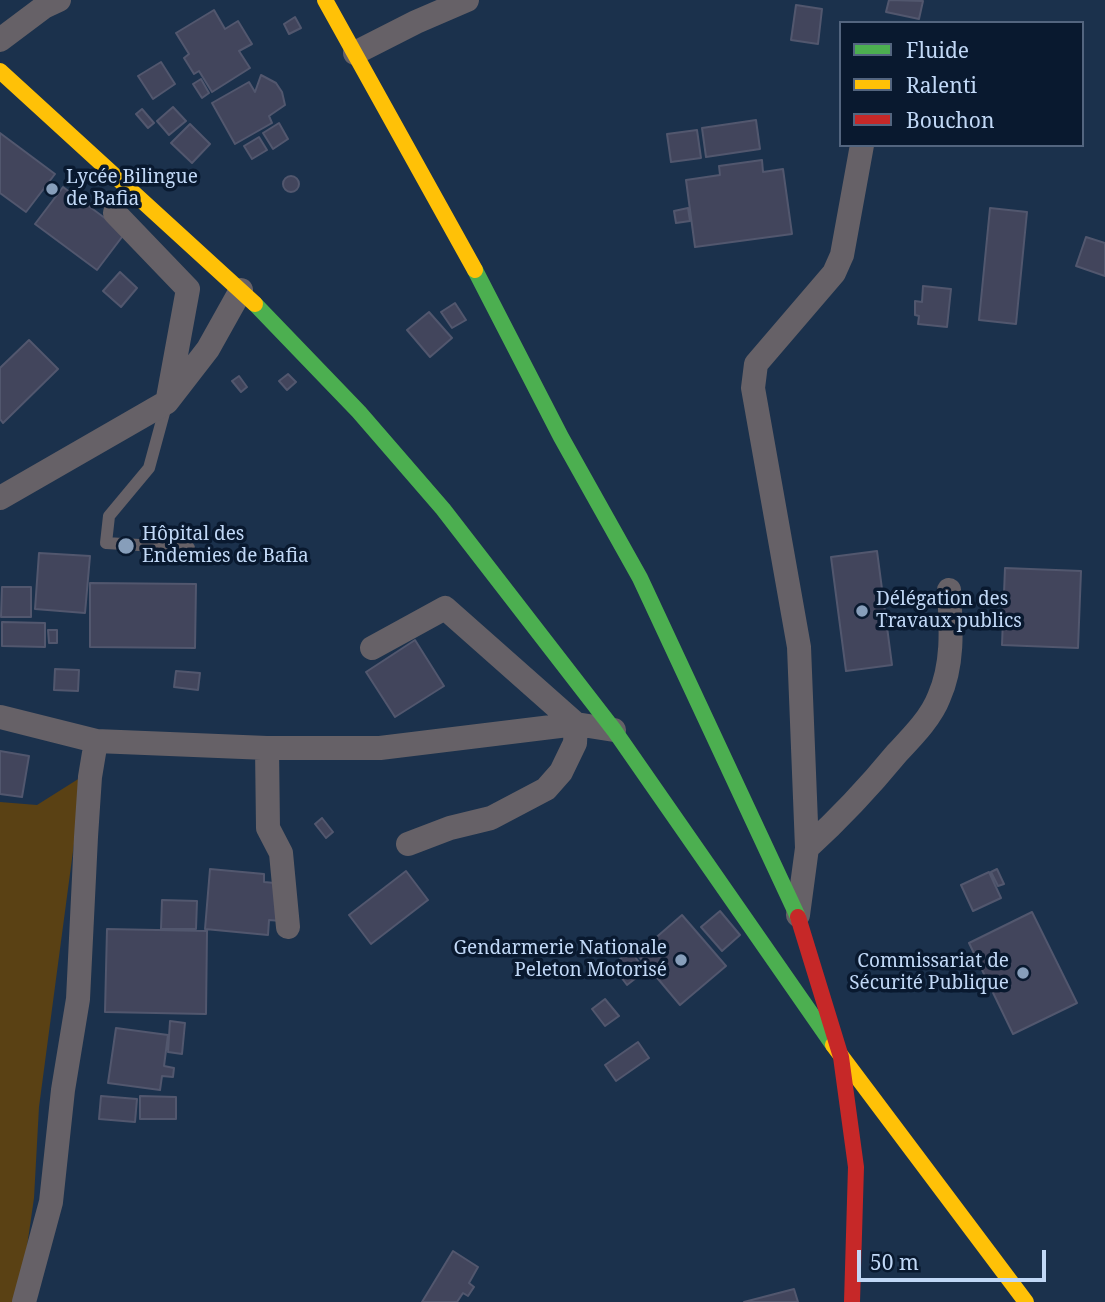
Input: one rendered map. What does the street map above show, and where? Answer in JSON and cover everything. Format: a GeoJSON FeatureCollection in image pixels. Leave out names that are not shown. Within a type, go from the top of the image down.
{"type":"FeatureCollection","features":[{"type":"Feature","properties":{"kind":"main road"},"geometry":{"type":"LineString","coordinates":[[325,0],[497,310],[561,437],[640,578],[798,916],[841,1057],[856,1167],[852,1302]]}},
{"type":"Feature","properties":{"kind":"main road"},"geometry":{"type":"LineString","coordinates":[[0,71],[241,290],[359,412],[443,509],[614,730],[841,1057],[1026,1302]]}},
{"type":"Feature","properties":{"kind":"street"},"geometry":{"type":"LineString","coordinates":[[0,40],[44,7],[59,0]]}},
{"type":"Feature","properties":{"kind":"street"},"geometry":{"type":"LineString","coordinates":[[355,53],[467,0]]}},
{"type":"Feature","properties":{"kind":"street"},"geometry":{"type":"LineString","coordinates":[[798,916],[807,848],[799,647],[753,388],[756,364],[834,273],[842,255],[862,147]]}},
{"type":"Feature","properties":{"kind":"street"},"geometry":{"type":"LineString","coordinates":[[115,213],[188,289],[167,402]]}},
{"type":"Feature","properties":{"kind":"street"},"geometry":{"type":"LineString","coordinates":[[0,498],[167,402],[208,349],[241,290]]}},
{"type":"Feature","properties":{"kind":"street"},"geometry":{"type":"LineString","coordinates":[[807,848],[840,818],[878,775],[918,729],[939,697],[952,645],[949,590]]}},
{"type":"Feature","properties":{"kind":"street"},"geometry":{"type":"LineString","coordinates":[[372,648],[445,608],[576,724]]}},
{"type":"Feature","properties":{"kind":"street"},"geometry":{"type":"LineString","coordinates":[[0,718],[96,741],[267,748],[380,748],[576,724],[614,730]]}},
{"type":"Feature","properties":{"kind":"street"},"geometry":{"type":"LineString","coordinates":[[408,844],[450,828],[491,818],[546,789],[561,772],[575,743],[576,724]]}},
{"type":"Feature","properties":{"kind":"street"},"geometry":{"type":"LineString","coordinates":[[24,1302],[51,1202],[63,1090],[78,999],[89,789],[96,741]]}},
{"type":"Feature","properties":{"kind":"street"},"geometry":{"type":"LineString","coordinates":[[267,748],[268,828],[281,853],[288,926]]}},
{"type":"Feature","properties":{"kind":"lane"},"geometry":{"type":"LineString","coordinates":[[167,402],[149,468],[109,516],[106,543],[189,548]]}},
{"type":"Feature","properties":{"kind":"shaded area"},"geometry":{"type":"Polygon","coordinates":[[[83,776],[39,1107],[34,1198],[19,1302],[0,1302],[0,802],[37,805],[83,776]]]}},
{"type":"Feature","properties":{"kind":"building"},"geometry":{"type":"Polygon","coordinates":[[[889,0],[923,1],[919,19],[886,12],[889,0]]]}},
{"type":"Feature","properties":{"kind":"building"},"geometry":{"type":"Polygon","coordinates":[[[796,5],[822,9],[818,44],[791,40],[796,5]]]}},
{"type":"Feature","properties":{"kind":"building"},"geometry":{"type":"Polygon","coordinates":[[[214,10],[225,29],[238,21],[252,44],[239,51],[250,68],[212,92],[199,71],[194,74],[184,58],[189,54],[176,33],[214,10]]]}},
{"type":"Feature","properties":{"kind":"building"},"geometry":{"type":"Polygon","coordinates":[[[295,17],[301,28],[289,34],[284,24],[295,17]]]}},
{"type":"Feature","properties":{"kind":"building"},"geometry":{"type":"Polygon","coordinates":[[[161,62],[175,84],[153,99],[138,76],[161,62]]]}},
{"type":"Feature","properties":{"kind":"building"},"geometry":{"type":"Polygon","coordinates":[[[261,75],[276,83],[282,92],[285,105],[269,116],[272,123],[235,144],[212,103],[249,82],[255,92],[261,75]]]}},
{"type":"Feature","properties":{"kind":"building"},"geometry":{"type":"Polygon","coordinates":[[[201,79],[209,93],[202,98],[193,84],[201,79]]]}},
{"type":"Feature","properties":{"kind":"building"},"geometry":{"type":"Polygon","coordinates":[[[173,107],[186,121],[169,135],[157,121],[173,107]]]}},
{"type":"Feature","properties":{"kind":"building"},"geometry":{"type":"Polygon","coordinates":[[[142,109],[154,123],[148,128],[136,114],[142,109]]]}},
{"type":"Feature","properties":{"kind":"building"},"geometry":{"type":"Polygon","coordinates":[[[756,120],[760,149],[706,157],[702,128],[756,120]]]}},
{"type":"Feature","properties":{"kind":"building"},"geometry":{"type":"Polygon","coordinates":[[[279,123],[288,139],[273,149],[263,133],[279,123]]]}},
{"type":"Feature","properties":{"kind":"building"},"geometry":{"type":"Polygon","coordinates":[[[190,124],[210,144],[192,163],[171,143],[190,124]]]}},
{"type":"Feature","properties":{"kind":"building"},"geometry":{"type":"Polygon","coordinates":[[[697,130],[701,158],[671,162],[667,134],[697,130]]]}},
{"type":"Feature","properties":{"kind":"building"},"geometry":{"type":"Polygon","coordinates":[[[0,133],[55,174],[26,212],[0,193],[0,133]]]}},
{"type":"Feature","properties":{"kind":"building"},"geometry":{"type":"Polygon","coordinates":[[[259,137],[267,150],[252,159],[244,146],[259,137]]]}},
{"type":"Feature","properties":{"kind":"building"},"geometry":{"type":"Polygon","coordinates":[[[762,160],[763,172],[783,169],[792,234],[695,247],[686,180],[720,175],[719,166],[762,160]]]}},
{"type":"Feature","properties":{"kind":"building"},"geometry":{"type":"Polygon","coordinates":[[[288,176],[294,176],[299,184],[297,190],[288,192],[283,187],[283,181],[288,176]]]}},
{"type":"Feature","properties":{"kind":"building"},"geometry":{"type":"Polygon","coordinates":[[[63,187],[125,233],[97,270],[35,224],[63,187]]]}},
{"type":"Feature","properties":{"kind":"building"},"geometry":{"type":"Polygon","coordinates":[[[688,208],[690,221],[676,223],[674,211],[688,208]]]}},
{"type":"Feature","properties":{"kind":"building"},"geometry":{"type":"Polygon","coordinates":[[[990,208],[1027,212],[1016,324],[979,320],[990,208]]]}},
{"type":"Feature","properties":{"kind":"building"},"geometry":{"type":"Polygon","coordinates":[[[1086,237],[1105,243],[1105,276],[1076,266],[1086,237]]]}},
{"type":"Feature","properties":{"kind":"building"},"geometry":{"type":"Polygon","coordinates":[[[120,272],[137,288],[121,307],[103,291],[120,272]]]}},
{"type":"Feature","properties":{"kind":"building"},"geometry":{"type":"Polygon","coordinates":[[[923,286],[951,289],[947,327],[918,324],[915,301],[922,302],[923,286]]]}},
{"type":"Feature","properties":{"kind":"building"},"geometry":{"type":"Polygon","coordinates":[[[455,303],[466,320],[452,328],[441,312],[455,303]]]}},
{"type":"Feature","properties":{"kind":"building"},"geometry":{"type":"Polygon","coordinates":[[[429,312],[452,338],[430,357],[407,330],[429,312]]]}},
{"type":"Feature","properties":{"kind":"building"},"geometry":{"type":"Polygon","coordinates":[[[29,340],[58,369],[3,423],[0,419],[0,368],[29,340]]]}},
{"type":"Feature","properties":{"kind":"building"},"geometry":{"type":"Polygon","coordinates":[[[288,374],[296,382],[287,390],[279,381],[288,374]]]}},
{"type":"Feature","properties":{"kind":"building"},"geometry":{"type":"Polygon","coordinates":[[[239,376],[247,387],[241,392],[232,381],[239,376]]]}},
{"type":"Feature","properties":{"kind":"building","name":"Délégation des Travaux publics"},"geometry":{"type":"Polygon","coordinates":[[[877,551],[892,665],[846,671],[831,557],[877,551]]]}},
{"type":"Feature","properties":{"kind":"building"},"geometry":{"type":"Polygon","coordinates":[[[39,553],[90,556],[85,613],[35,609],[39,553]]]}},
{"type":"Feature","properties":{"kind":"building"},"geometry":{"type":"Polygon","coordinates":[[[1005,568],[1081,571],[1078,648],[1002,645],[1005,568]]]}},
{"type":"Feature","properties":{"kind":"building"},"geometry":{"type":"Polygon","coordinates":[[[90,583],[196,584],[195,648],[90,647],[90,583]]]}},
{"type":"Feature","properties":{"kind":"building"},"geometry":{"type":"Polygon","coordinates":[[[2,587],[31,587],[31,617],[1,617],[2,587]]]}},
{"type":"Feature","properties":{"kind":"building"},"geometry":{"type":"Polygon","coordinates":[[[2,622],[45,623],[45,647],[2,646],[2,622]]]}},
{"type":"Feature","properties":{"kind":"building"},"geometry":{"type":"Polygon","coordinates":[[[48,630],[57,630],[57,643],[49,643],[48,630]]]}},
{"type":"Feature","properties":{"kind":"building"},"geometry":{"type":"Polygon","coordinates":[[[415,640],[444,686],[395,717],[366,672],[415,640]]]}},
{"type":"Feature","properties":{"kind":"building"},"geometry":{"type":"Polygon","coordinates":[[[55,669],[79,670],[78,691],[54,690],[55,669]]]}},
{"type":"Feature","properties":{"kind":"building"},"geometry":{"type":"Polygon","coordinates":[[[176,671],[200,673],[198,690],[174,687],[176,671]]]}},
{"type":"Feature","properties":{"kind":"building"},"geometry":{"type":"Polygon","coordinates":[[[0,751],[29,756],[22,797],[0,794],[0,751]]]}},
{"type":"Feature","properties":{"kind":"building"},"geometry":{"type":"Polygon","coordinates":[[[322,818],[333,832],[326,838],[315,824],[322,818]]]}},
{"type":"Feature","properties":{"kind":"building"},"geometry":{"type":"Polygon","coordinates":[[[210,869],[264,874],[264,882],[275,883],[281,921],[269,920],[268,935],[205,929],[210,869]]]}},
{"type":"Feature","properties":{"kind":"building"},"geometry":{"type":"Polygon","coordinates":[[[997,869],[1004,884],[998,886],[991,872],[997,869]]]}},
{"type":"Feature","properties":{"kind":"building"},"geometry":{"type":"Polygon","coordinates":[[[406,871],[428,900],[371,944],[349,915],[406,871]]]}},
{"type":"Feature","properties":{"kind":"building"},"geometry":{"type":"Polygon","coordinates":[[[989,872],[1001,898],[973,911],[961,885],[989,872]]]}},
{"type":"Feature","properties":{"kind":"building"},"geometry":{"type":"Polygon","coordinates":[[[162,900],[197,901],[196,929],[161,929],[162,900]]]}},
{"type":"Feature","properties":{"kind":"building"},"geometry":{"type":"Polygon","coordinates":[[[720,911],[740,935],[722,951],[701,927],[720,911]]]}},
{"type":"Feature","properties":{"kind":"building","name":"Commissariat de Sécurité Publique"},"geometry":{"type":"Polygon","coordinates":[[[1032,912],[1077,1003],[1013,1034],[969,943],[1032,912]]]}},
{"type":"Feature","properties":{"kind":"building","name":"Gendarmerie Nationale Peleton Motorisé"},"geometry":{"type":"Polygon","coordinates":[[[682,915],[726,966],[680,1005],[637,954],[682,915]]]}},
{"type":"Feature","properties":{"kind":"building"},"geometry":{"type":"Polygon","coordinates":[[[107,929],[207,931],[206,1014],[105,1012],[107,929]]]}},
{"type":"Feature","properties":{"kind":"building"},"geometry":{"type":"Polygon","coordinates":[[[631,951],[645,971],[627,985],[612,965],[631,951]]]}},
{"type":"Feature","properties":{"kind":"building"},"geometry":{"type":"Polygon","coordinates":[[[605,999],[619,1016],[605,1026],[592,1009],[605,999]]]}},
{"type":"Feature","properties":{"kind":"building"},"geometry":{"type":"Polygon","coordinates":[[[170,1021],[185,1023],[182,1054],[168,1052],[170,1021]]]}},
{"type":"Feature","properties":{"kind":"building"},"geometry":{"type":"Polygon","coordinates":[[[116,1028],[168,1035],[164,1066],[174,1068],[173,1077],[162,1076],[160,1090],[108,1083],[116,1028]]]}},
{"type":"Feature","properties":{"kind":"building"},"geometry":{"type":"Polygon","coordinates":[[[638,1042],[649,1058],[616,1081],[605,1065],[638,1042]]]}},
{"type":"Feature","properties":{"kind":"building"},"geometry":{"type":"Polygon","coordinates":[[[101,1096],[137,1099],[135,1122],[99,1119],[101,1096]]]}},
{"type":"Feature","properties":{"kind":"building"},"geometry":{"type":"Polygon","coordinates":[[[140,1096],[176,1097],[176,1119],[140,1119],[140,1096]]]}},
{"type":"Feature","properties":{"kind":"building"},"geometry":{"type":"Polygon","coordinates":[[[453,1251],[478,1267],[469,1283],[474,1287],[468,1296],[463,1293],[457,1302],[422,1302],[453,1251]]]}},
{"type":"Feature","properties":{"kind":"building"},"geometry":{"type":"Polygon","coordinates":[[[794,1289],[798,1302],[744,1302],[794,1289]]]}},
{"type":"Feature","properties":{"kind":"traffic: fast"},"geometry":{"type":"LineString","coordinates":[[475,270],[561,437],[640,578],[798,917]]}},
{"type":"Feature","properties":{"kind":"traffic: fast"},"geometry":{"type":"LineString","coordinates":[[255,304],[359,412],[443,509],[614,730],[833,1045]]}},
{"type":"Feature","properties":{"kind":"traffic: slow"},"geometry":{"type":"LineString","coordinates":[[325,0],[475,270]]}},
{"type":"Feature","properties":{"kind":"traffic: slow"},"geometry":{"type":"LineString","coordinates":[[0,71],[255,304]]}},
{"type":"Feature","properties":{"kind":"traffic: slow"},"geometry":{"type":"LineString","coordinates":[[833,1045],[1026,1302]]}},
{"type":"Feature","properties":{"kind":"traffic: jam"},"geometry":{"type":"LineString","coordinates":[[798,917],[841,1057],[856,1167],[852,1302]]}},
{"type":"Feature","properties":{"kind":"place","name":"Lycée Bilingue de Bafia"},"geometry":{"type":"Point","coordinates":[52,189]}},
{"type":"Feature","properties":{"kind":"place","name":"Hôpital des Endemies de Bafia"},"geometry":{"type":"Point","coordinates":[126,546]}},
{"type":"Feature","properties":{"kind":"place","name":"Délégation des Travaux publics"},"geometry":{"type":"Point","coordinates":[862,611]}},
{"type":"Feature","properties":{"kind":"place","name":"Gendarmerie Nationale Peleton Motorisé"},"geometry":{"type":"Point","coordinates":[681,960]}},
{"type":"Feature","properties":{"kind":"place","name":"Commissariat de Sécurité Publique"},"geometry":{"type":"Point","coordinates":[1023,973]}}]}
